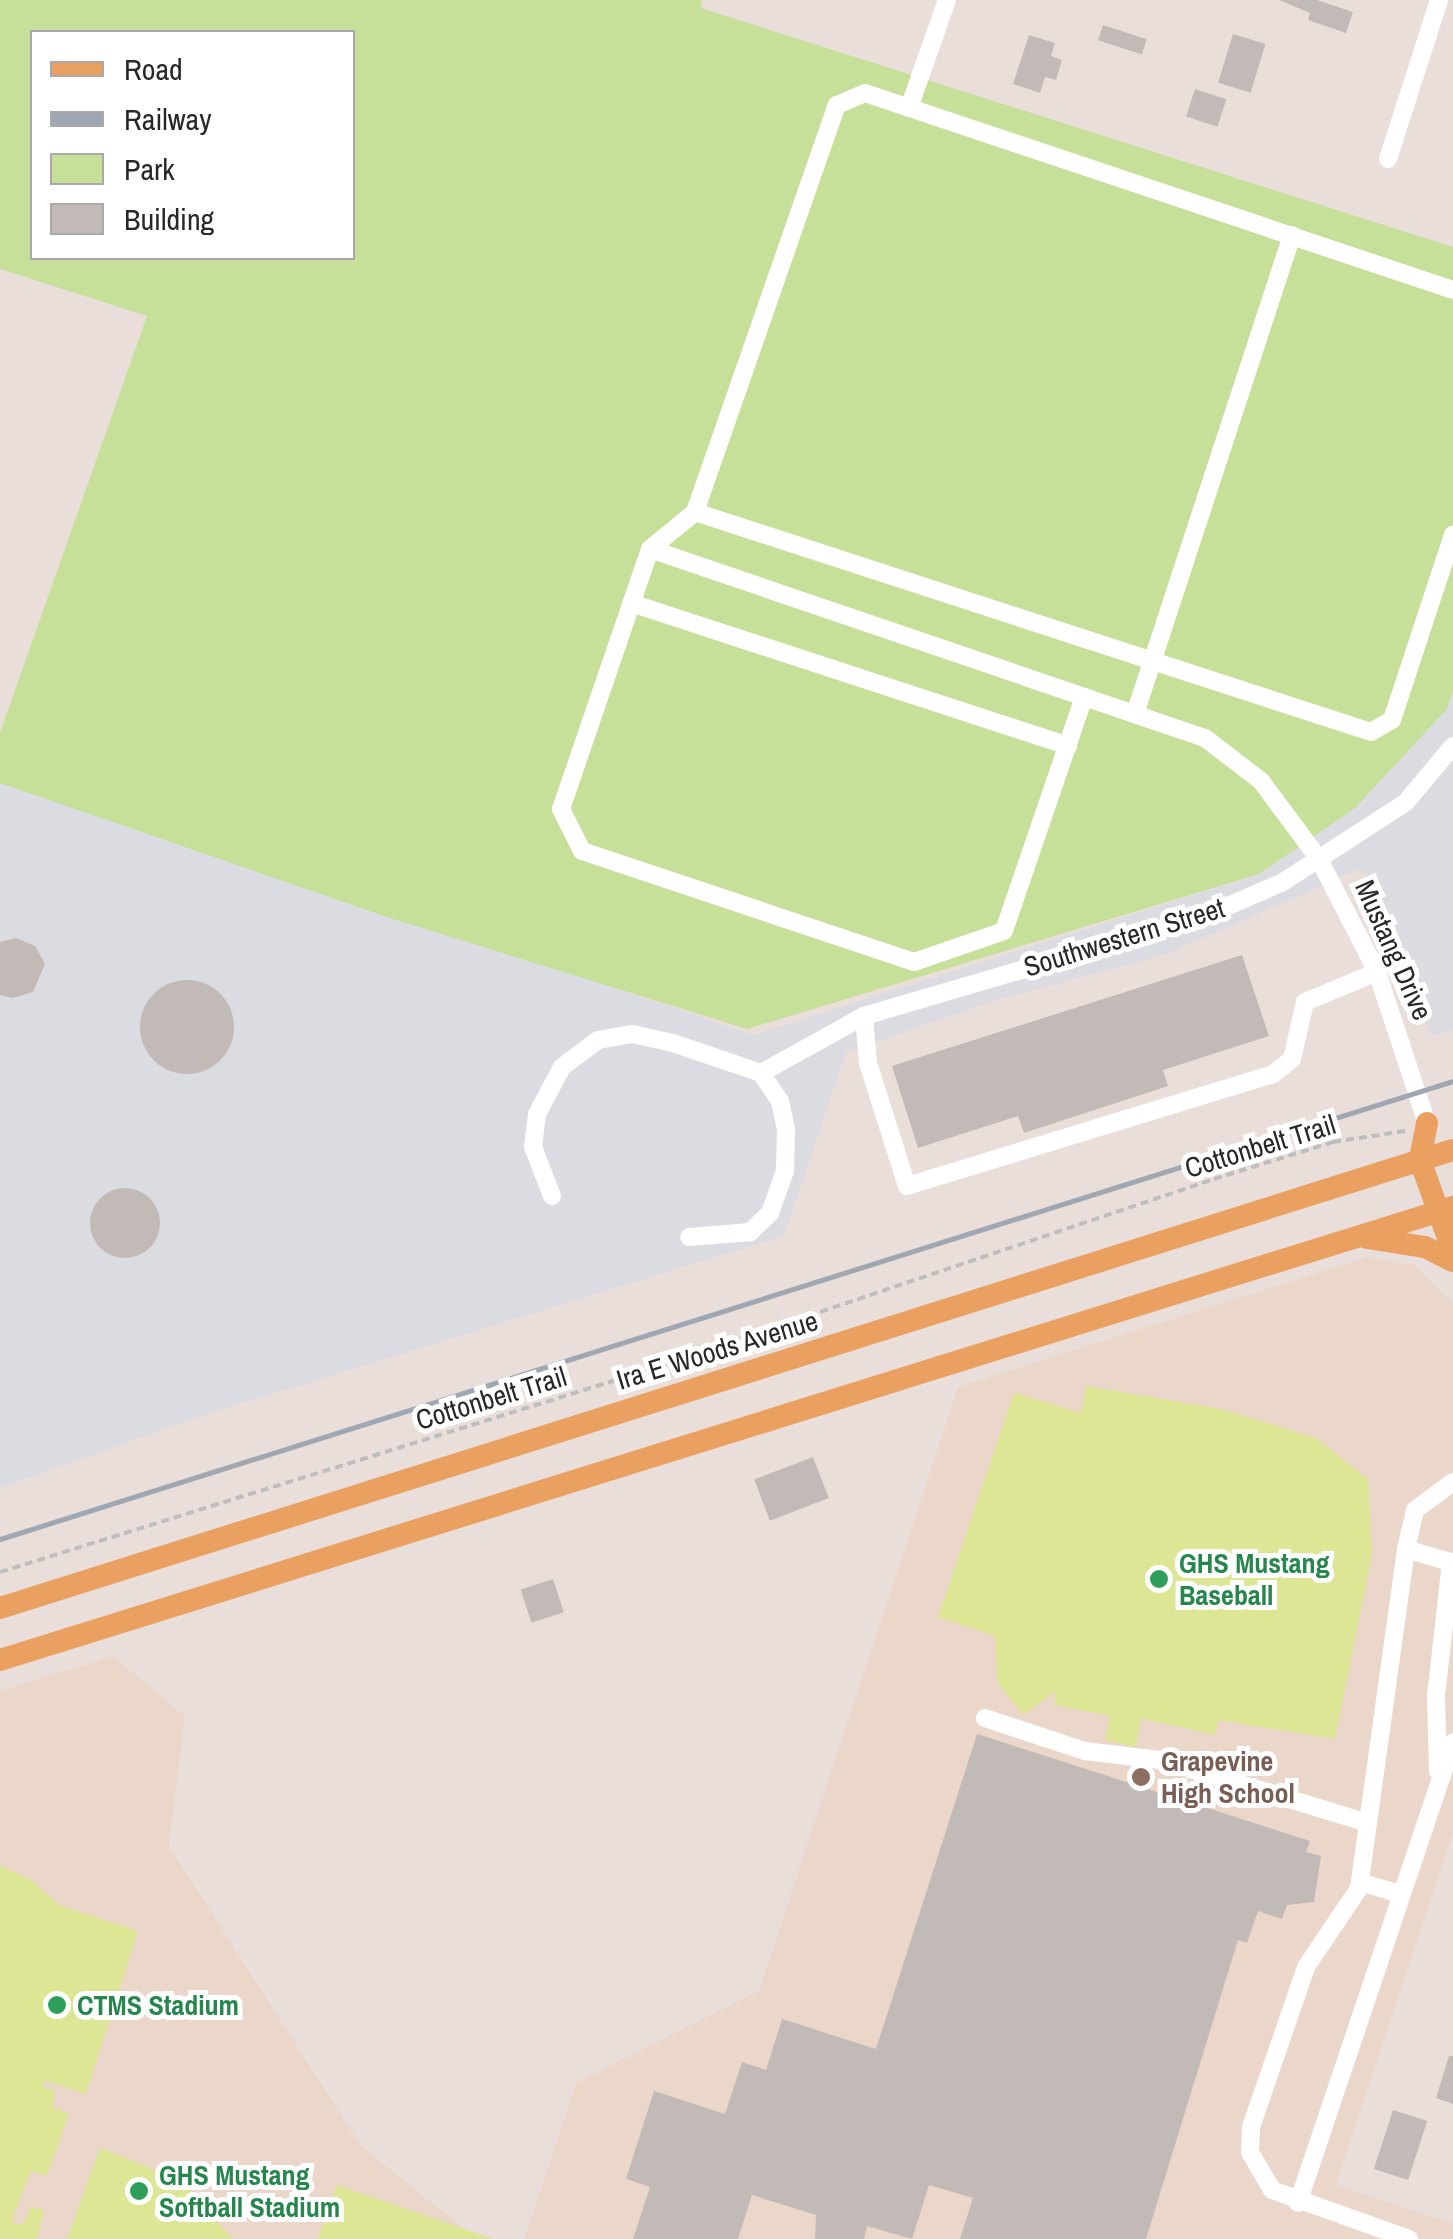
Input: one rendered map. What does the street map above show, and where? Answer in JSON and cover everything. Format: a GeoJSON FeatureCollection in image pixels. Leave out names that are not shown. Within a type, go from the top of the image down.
{"type":"FeatureCollection","features":[{"type":"Feature","properties":{"kind":"main road","name":"Mustang Drive"},"geometry":{"type":"LineString","coordinates":[[1426,1124],[1451,1158]]}},
{"type":"Feature","properties":{"kind":"main road","name":"Mustang Drive"},"geometry":{"type":"LineString","coordinates":[[1426,1124],[1420,1160],[1446,1209],[1453,1252]]}},
{"type":"Feature","properties":{"kind":"main road","name":"Ira E Woods Avenue"},"geometry":{"type":"LineString","coordinates":[[0,1608],[1420,1160],[1451,1158]]}},
{"type":"Feature","properties":{"kind":"main road"},"geometry":{"type":"LineString","coordinates":[[0,1660],[1446,1209]]}},
{"type":"Feature","properties":{"kind":"main road"},"geometry":{"type":"LineString","coordinates":[[1354,1236],[1426,1246],[1453,1261]]}},
{"type":"Feature","properties":{"kind":"street"},"geometry":{"type":"LineString","coordinates":[[909,108],[946,0]]}},
{"type":"Feature","properties":{"kind":"street"},"geometry":{"type":"LineString","coordinates":[[1388,159],[1440,0]]}},
{"type":"Feature","properties":{"kind":"street"},"geometry":{"type":"LineString","coordinates":[[1084,698],[1004,932],[914,962],[582,850],[561,809],[650,548],[695,512],[838,105],[865,93],[1453,290]]}},
{"type":"Feature","properties":{"kind":"street"},"geometry":{"type":"LineString","coordinates":[[1136,714],[1292,236]]}},
{"type":"Feature","properties":{"kind":"street"},"geometry":{"type":"LineString","coordinates":[[695,512],[1371,732],[1392,720],[1453,535]]}},
{"type":"Feature","properties":{"kind":"street","name":"Mustang Drive"},"geometry":{"type":"LineString","coordinates":[[650,548],[1205,738],[1261,781],[1319,859],[1377,972],[1426,1124]]}},
{"type":"Feature","properties":{"kind":"street"},"geometry":{"type":"LineString","coordinates":[[631,603],[1068,746]]}},
{"type":"Feature","properties":{"kind":"street","name":"Southwestern Street"},"geometry":{"type":"LineString","coordinates":[[761,1072],[864,1016],[1203,917],[1319,859],[1406,802],[1453,746]]}},
{"type":"Feature","properties":{"kind":"street"},"geometry":{"type":"LineString","coordinates":[[864,1016],[868,1062],[907,1186],[1273,1074],[1292,1059],[1306,1002],[1377,972]]}},
{"type":"Feature","properties":{"kind":"street"},"geometry":{"type":"LineString","coordinates":[[552,1196],[533,1147],[536,1114],[562,1067],[598,1040],[632,1034],[761,1072],[780,1100],[786,1129],[785,1171],[770,1213],[750,1232],[689,1236]]}},
{"type":"Feature","properties":{"kind":"street"},"geometry":{"type":"LineString","coordinates":[[1409,2239],[1298,2203],[1262,2179],[1250,2152],[1252,2127],[1306,1967],[1358,1888],[1406,1549],[1415,1510],[1426,1495],[1453,1482]]}},
{"type":"Feature","properties":{"kind":"street"},"geometry":{"type":"LineString","coordinates":[[1406,1549],[1452,1562],[1436,1696],[1439,1786]]}},
{"type":"Feature","properties":{"kind":"street"},"geometry":{"type":"LineString","coordinates":[[985,1718],[1085,1752],[1160,1760],[1368,1822]]}},
{"type":"Feature","properties":{"kind":"street"},"geometry":{"type":"LineString","coordinates":[[1298,2203],[1397,1899],[1453,1742]]}},
{"type":"Feature","properties":{"kind":"street"},"geometry":{"type":"LineString","coordinates":[[1358,1888],[1397,1899]]}},
{"type":"Feature","properties":{"kind":"path","name":"Cottonbelt Trail"},"geometry":{"type":"LineString","coordinates":[[0,1572],[648,1370],[1333,1142],[1393,1138],[1426,1124]]}},
{"type":"Feature","properties":{"kind":"shaded area"},"geometry":{"type":"Polygon","coordinates":[[[1453,691],[1453,1030],[1432,1036],[1362,868],[1167,954],[1000,999],[846,1052],[784,1236],[210,1413],[0,1488],[0,780],[753,1035],[1259,874],[1447,709],[1453,691]]]}},
{"type":"Feature","properties":{"kind":"shaded area","name":"Grapevine High School"},"geometry":{"type":"Polygon","coordinates":[[[1368,1257],[1415,1265],[1453,1303],[1453,1834],[1336,2185],[1453,2224],[1453,2239],[524,2239],[576,2083],[759,1991],[958,1387],[1368,1257]]]}},
{"type":"Feature","properties":{"kind":"shaded area"},"geometry":{"type":"Polygon","coordinates":[[[113,1656],[185,1716],[169,1846],[361,2146],[477,2239],[0,2239],[0,1691],[113,1656]]]}},
{"type":"Feature","properties":{"kind":"green space"},"geometry":{"type":"Polygon","coordinates":[[[0,0],[702,0],[701,8],[1453,247],[1453,691],[1447,709],[1355,808],[1259,874],[747,1029],[390,918],[0,783],[0,733],[147,316],[0,269],[0,0]]]}},
{"type":"Feature","properties":{"kind":"green space","name":"GHS Mustang Baseball"},"geometry":{"type":"Polygon","coordinates":[[[1086,1386],[1221,1409],[1316,1438],[1368,1479],[1372,1554],[1335,1739],[1218,1720],[1216,1735],[1141,1718],[1136,1747],[1105,1740],[1110,1716],[1055,1705],[1056,1691],[1023,1715],[997,1682],[995,1636],[938,1617],[1014,1393],[1081,1413],[1086,1386]]]}},
{"type":"Feature","properties":{"kind":"green space","name":"CTMS Stadium"},"geometry":{"type":"Polygon","coordinates":[[[0,1866],[30,1879],[59,1905],[138,1931],[86,2094],[44,2080],[44,2088],[55,2090],[53,2108],[69,2113],[47,2176],[31,2171],[11,2222],[23,2225],[31,2207],[44,2210],[37,2239],[0,2239],[0,1866]]]}},
{"type":"Feature","properties":{"kind":"green space","name":"GHS Mustang Softball Stadium"},"geometry":{"type":"Polygon","coordinates":[[[100,2148],[182,2181],[233,2239],[67,2239],[100,2148]]]}},
{"type":"Feature","properties":{"kind":"green space"},"geometry":{"type":"Polygon","coordinates":[[[337,2185],[491,2238],[491,2239],[318,2239],[337,2185]]]}},
{"type":"Feature","properties":{"kind":"building"},"geometry":{"type":"Polygon","coordinates":[[[1279,0],[1317,0],[1353,12],[1346,33],[1308,20],[1310,13],[1279,0]]]}},
{"type":"Feature","properties":{"kind":"building"},"geometry":{"type":"Polygon","coordinates":[[[1103,25],[1147,39],[1142,54],[1098,40],[1103,25]]]}},
{"type":"Feature","properties":{"kind":"building"},"geometry":{"type":"Polygon","coordinates":[[[1233,34],[1266,44],[1251,93],[1218,83],[1233,34]]]}},
{"type":"Feature","properties":{"kind":"building"},"geometry":{"type":"Polygon","coordinates":[[[1029,35],[1055,43],[1051,56],[1062,60],[1056,80],[1045,77],[1040,93],[1013,84],[1029,35]]]}},
{"type":"Feature","properties":{"kind":"building"},"geometry":{"type":"Polygon","coordinates":[[[1195,89],[1226,99],[1217,127],[1186,117],[1195,89]]]}},
{"type":"Feature","properties":{"kind":"building"},"geometry":{"type":"Polygon","coordinates":[[[16,938],[35,946],[45,964],[33,992],[13,998],[0,995],[0,942],[16,938]]]}},
{"type":"Feature","properties":{"kind":"building"},"geometry":{"type":"Polygon","coordinates":[[[1242,955],[1269,1036],[1163,1070],[1168,1086],[1024,1133],[1018,1116],[918,1148],[892,1066],[1242,955]]]}},
{"type":"Feature","properties":{"kind":"building"},"geometry":{"type":"Polygon","coordinates":[[[187,980],[205,983],[220,994],[231,1009],[231,1045],[220,1060],[205,1071],[187,1074],[169,1071],[154,1060],[143,1045],[140,1027],[143,1009],[154,994],[169,983],[187,980]]]}},
{"type":"Feature","properties":{"kind":"building"},"geometry":{"type":"Polygon","coordinates":[[[125,1188],[150,1198],[160,1223],[150,1248],[125,1258],[100,1248],[90,1223],[100,1198],[125,1188]]]}},
{"type":"Feature","properties":{"kind":"building"},"geometry":{"type":"Polygon","coordinates":[[[813,1457],[829,1498],[770,1521],[754,1480],[813,1457]]]}},
{"type":"Feature","properties":{"kind":"building"},"geometry":{"type":"Polygon","coordinates":[[[553,1579],[564,1612],[531,1623],[521,1590],[553,1579]]]}},
{"type":"Feature","properties":{"kind":"building","name":"Grapevine High School"},"geometry":{"type":"Polygon","coordinates":[[[977,1734],[1310,1841],[1306,1852],[1321,1856],[1314,1902],[1287,1905],[1282,1919],[1258,1911],[1247,1943],[1238,1940],[1146,2239],[960,2239],[973,2198],[929,2185],[912,2239],[867,2226],[864,2239],[815,2239],[816,2215],[752,2195],[738,2239],[633,2239],[650,2187],[626,2179],[654,2091],[725,2114],[742,2062],[766,2070],[782,2019],[876,2049],[977,1734]]]}},
{"type":"Feature","properties":{"kind":"building"},"geometry":{"type":"Polygon","coordinates":[[[1449,2056],[1453,2056],[1453,2104],[1436,2098],[1449,2056]]]}},
{"type":"Feature","properties":{"kind":"building"},"geometry":{"type":"Polygon","coordinates":[[[1393,2110],[1427,2121],[1408,2180],[1374,2169],[1393,2110]]]}},
{"type":"Feature","properties":{"kind":"railway"},"geometry":{"type":"LineString","coordinates":[[0,1539],[1453,1081]]}},
{"type":"Feature","properties":{"kind":"place","name":"GHS Mustang Baseball"},"geometry":{"type":"Point","coordinates":[1159,1579]}},
{"type":"Feature","properties":{"kind":"place","name":"Grapevine High School"},"geometry":{"type":"Point","coordinates":[1141,1777]}},
{"type":"Feature","properties":{"kind":"place","name":"CTMS Stadium"},"geometry":{"type":"Point","coordinates":[57,2005]}},
{"type":"Feature","properties":{"kind":"place","name":"GHS Mustang Softball Stadium"},"geometry":{"type":"Point","coordinates":[139,2191]}}]}
